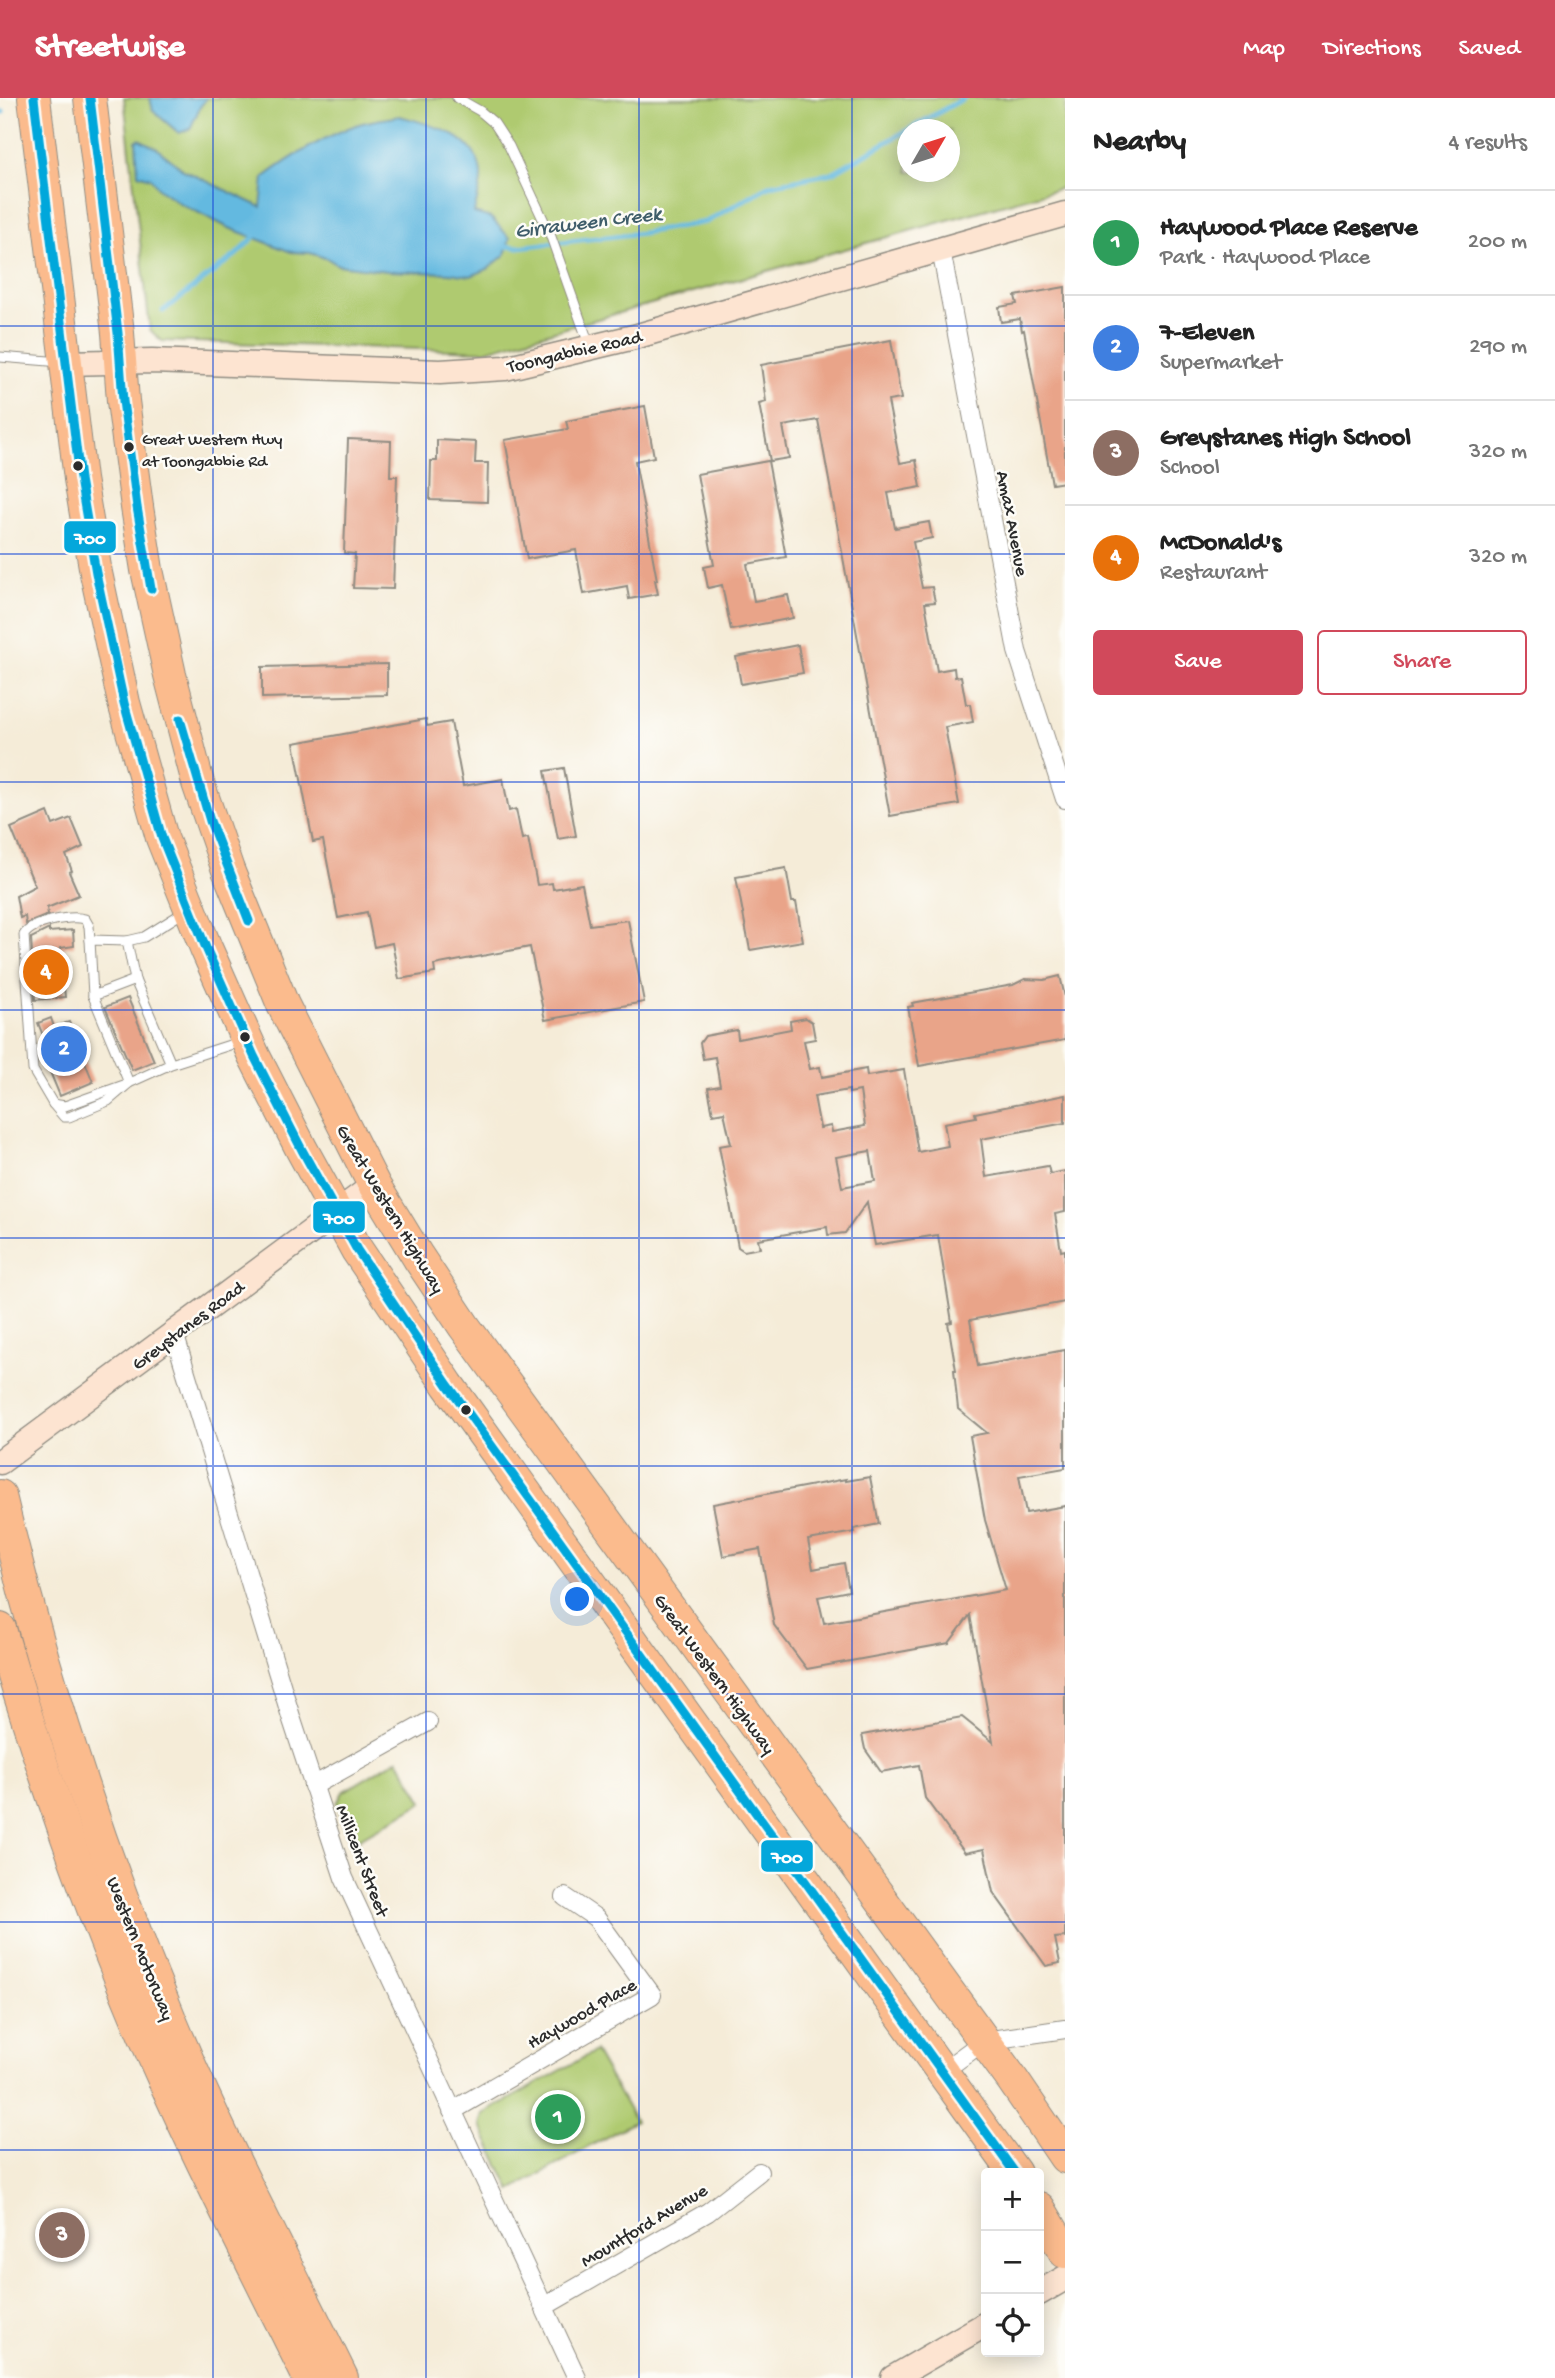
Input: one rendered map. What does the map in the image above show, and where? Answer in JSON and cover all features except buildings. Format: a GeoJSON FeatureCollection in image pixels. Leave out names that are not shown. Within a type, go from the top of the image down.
{"type":"FeatureCollection","features":[{"type":"Feature","properties":{"kind":"highway"},"geometry":{"type":"LineString","coordinates":[[34,98],[83,493],[96,573],[124,703],[162,838],[246,1039],[336,1213],[383,1292],[447,1385],[1011,2168]]}},
{"type":"Feature","properties":{"kind":"highway","name":"Great Western Highway"},"geometry":{"type":"LineString","coordinates":[[90,98],[132,468],[147,570],[181,724],[198,783],[228,870],[283,1005],[374,1185],[464,1326],[984,2041],[1065,2157]]}},
{"type":"Feature","properties":{"kind":"highway","name":"Western Motorway"},"geometry":{"type":"LineString","coordinates":[[0,1496],[54,1702],[98,1835],[127,1912],[204,2095],[342,2378]]}},
{"type":"Feature","properties":{"kind":"highway","name":"Western Motorway"},"geometry":{"type":"LineString","coordinates":[[0,1629],[48,1785],[131,2005],[177,2107],[309,2378]]}},
{"type":"Feature","properties":{"kind":"highway"},"geometry":{"type":"LineString","coordinates":[[1044,2216],[1065,2252]]}},
{"type":"Feature","properties":{"kind":"main road","name":"Toongabbie Road"},"geometry":{"type":"LineString","coordinates":[[66,363],[120,362],[440,372],[505,368],[590,348],[1065,214]]}},
{"type":"Feature","properties":{"kind":"main road","name":"Greystanes Road"},"geometry":{"type":"LineString","coordinates":[[0,1462],[374,1185]]}},
{"type":"Feature","properties":{"kind":"main road"},"geometry":{"type":"LineString","coordinates":[[1044,2290],[1065,2278]]}},
{"type":"Feature","properties":{"kind":"main road"},"geometry":{"type":"LineString","coordinates":[[893,2378],[981,2327]]}},
{"type":"Feature","properties":{"kind":"street","name":"Amax Avenue"},"geometry":{"type":"LineString","coordinates":[[941,250],[1017,651],[1065,799]]}},
{"type":"Feature","properties":{"kind":"street","name":"Millicent Street"},"geometry":{"type":"LineString","coordinates":[[174,1333],[313,1786],[344,1878],[577,2378]]}},
{"type":"Feature","properties":{"kind":"street"},"geometry":{"type":"LineString","coordinates":[[313,1786],[428,1721]]}},
{"type":"Feature","properties":{"kind":"street","name":"Haywood Place"},"geometry":{"type":"LineString","coordinates":[[452,2111],[652,1995],[596,1918],[565,1897]]}},
{"type":"Feature","properties":{"kind":"street"},"geometry":{"type":"LineString","coordinates":[[943,2071],[984,2041],[1065,2029]]}},
{"type":"Feature","properties":{"kind":"street","name":"Mountford Avenue"},"geometry":{"type":"LineString","coordinates":[[545,2306],[708,2212],[759,2172]]}},
{"type":"Feature","properties":{"kind":"lane"},"geometry":{"type":"LineString","coordinates":[[457,98],[480,111],[494,123],[509,146],[550,234],[590,348]]}},
{"type":"Feature","properties":{"kind":"lane"},"geometry":{"type":"LineString","coordinates":[[0,357],[66,363]]}},
{"type":"Feature","properties":{"kind":"lane"},"geometry":{"type":"LineString","coordinates":[[90,940],[127,941],[144,937],[190,908]]}},
{"type":"Feature","properties":{"kind":"lane"},"geometry":{"type":"LineString","coordinates":[[129,1083],[93,996],[88,922],[78,917],[37,924],[29,928],[24,935],[33,1070],[59,1114],[69,1118],[108,1101],[129,1083],[171,1064],[246,1039]]}},
{"type":"Feature","properties":{"kind":"lane"},"geometry":{"type":"LineString","coordinates":[[127,941],[135,980],[171,1064]]}},
{"type":"Feature","properties":{"kind":"lane"},"geometry":{"type":"LineString","coordinates":[[93,996],[135,980]]}},
{"type":"Feature","properties":{"kind":"green space"},"geometry":{"type":"Polygon","coordinates":[[[124,98],[1065,98],[1065,187],[484,351],[162,341],[150,330],[124,98]]]}},
{"type":"Feature","properties":{"kind":"green space"},"geometry":{"type":"Polygon","coordinates":[[[398,1759],[423,1802],[351,1844],[337,1803],[343,1792],[398,1759]]]}},
{"type":"Feature","properties":{"kind":"green space"},"geometry":{"type":"Polygon","coordinates":[[[595,2051],[635,2121],[511,2190],[480,2125],[483,2114],[595,2051]]]}},
{"type":"Feature","properties":{"kind":"water"},"geometry":{"type":"Polygon","coordinates":[[[150,98],[207,98],[190,129],[179,133],[153,111],[150,98]]]}},
{"type":"Feature","properties":{"kind":"water"},"geometry":{"type":"Polygon","coordinates":[[[400,116],[451,134],[471,150],[478,161],[481,179],[474,213],[491,218],[510,238],[505,255],[488,269],[471,276],[338,265],[310,253],[291,252],[229,228],[181,204],[159,189],[151,178],[138,174],[136,141],[139,139],[155,147],[185,171],[261,207],[264,177],[285,162],[320,141],[356,125],[400,116]]]}},
{"type":"Feature","properties":{"kind":"waterway","name":"Girraween Creek"},"geometry":{"type":"LineString","coordinates":[[927,119],[964,98]]}},
{"type":"Feature","properties":{"kind":"waterway","name":"Girraween Creek"},"geometry":{"type":"LineString","coordinates":[[501,246],[518,247],[642,233],[706,222],[770,185],[832,173],[897,136]]}},
{"type":"Feature","properties":{"kind":"waterway"},"geometry":{"type":"LineString","coordinates":[[163,311],[237,254],[258,233]]}},
{"type":"Feature","properties":{"kind":"transit line","name":"700"},"geometry":{"type":"LineString","coordinates":[[34,98],[80,479],[96,573],[124,703],[162,838],[206,948],[254,1056],[357,1250],[448,1385],[1011,2168]]}},
{"type":"Feature","properties":{"kind":"transit line","name":"700"},"geometry":{"type":"LineString","coordinates":[[90,98],[118,333],[123,401],[151,589]]}},
{"type":"Feature","properties":{"kind":"transit line","name":"700"},"geometry":{"type":"LineString","coordinates":[[180,719],[210,821],[249,921]]}},
{"type":"Feature","properties":{"kind":"place","name":"Great Western Hwy at Toongabbie Rd"},"geometry":{"type":"Point","coordinates":[129,447]}},
{"type":"Feature","properties":{"kind":"place","name":"McDonald's"},"geometry":{"type":"Point","coordinates":[46,972]}},
{"type":"Feature","properties":{"kind":"place","name":"7-Eleven"},"geometry":{"type":"Point","coordinates":[64,1049]}},
{"type":"Feature","properties":{"kind":"place","name":"Haywood Place Reserve"},"geometry":{"type":"Point","coordinates":[558,2117]}},
{"type":"Feature","properties":{"kind":"place","name":"Greystanes High School"},"geometry":{"type":"Point","coordinates":[62,2235]}}]}
